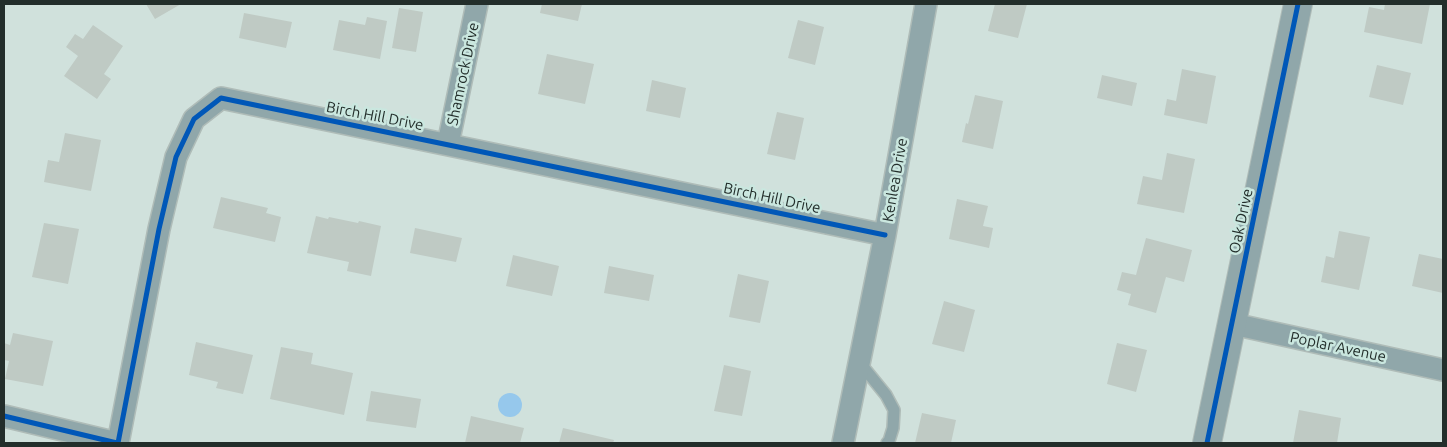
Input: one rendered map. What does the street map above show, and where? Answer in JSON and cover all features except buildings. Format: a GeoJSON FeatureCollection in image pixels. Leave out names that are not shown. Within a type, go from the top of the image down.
{"type":"FeatureCollection","features":[{"type":"Feature","properties":{"kind":"street","name":"Shamrock Drive"},"geometry":{"type":"LineString","coordinates":[[448,144],[477,4]]}},
{"type":"Feature","properties":{"kind":"street","name":"Kenlea Drive"},"geometry":{"type":"LineString","coordinates":[[843,443],[885,235],[926,4]]}},
{"type":"Feature","properties":{"kind":"street","name":"Oak Drive"},"geometry":{"type":"LineString","coordinates":[[1208,443],[1298,4]]}},
{"type":"Feature","properties":{"kind":"street","name":"Birch Hill Drive"},"geometry":{"type":"LineString","coordinates":[[117,443],[159,229],[176,157],[194,119],[221,98],[885,235]]}},
{"type":"Feature","properties":{"kind":"street","name":"Poplar Avenue"},"geometry":{"type":"LineString","coordinates":[[1233,324],[1443,370]]}},
{"type":"Feature","properties":{"kind":"street"},"geometry":{"type":"LineString","coordinates":[[4,416],[117,443]]}},
{"type":"Feature","properties":{"kind":"lane"},"geometry":{"type":"LineString","coordinates":[[860,363],[886,395],[894,410],[893,428],[887,443]]}},
{"type":"Feature","properties":{"kind":"water"},"geometry":{"type":"Polygon","coordinates":[[[510,393],[519,396],[522,405],[519,414],[510,417],[501,414],[498,405],[501,396],[510,393]]]}},
{"type":"Feature","properties":{"kind":"cycle path"},"geometry":{"type":"LineString","coordinates":[[1207,443],[1298,4]]}},
{"type":"Feature","properties":{"kind":"cycle path"},"geometry":{"type":"LineString","coordinates":[[118,443],[159,229],[176,157],[194,119],[221,98],[885,235]]}},
{"type":"Feature","properties":{"kind":"cycle path"},"geometry":{"type":"LineString","coordinates":[[4,416],[117,443]]}}]}
